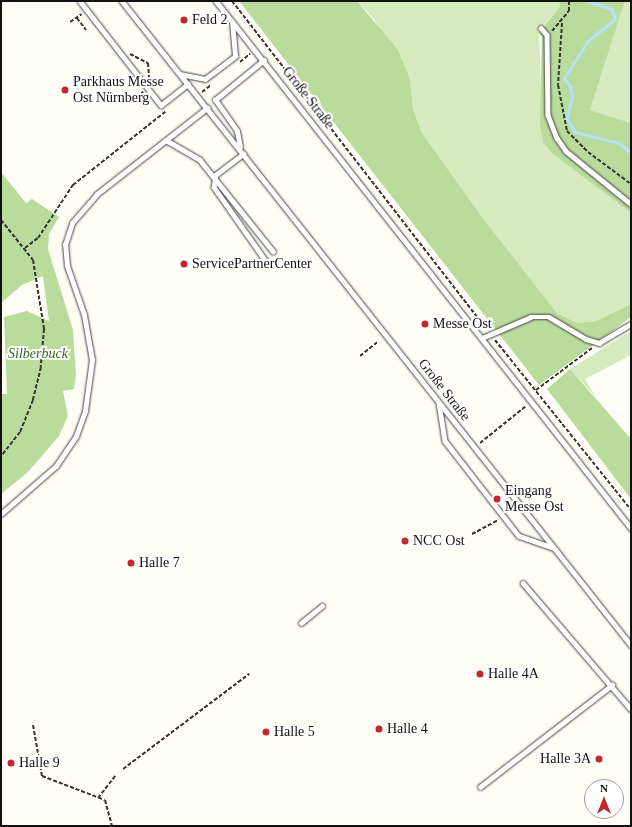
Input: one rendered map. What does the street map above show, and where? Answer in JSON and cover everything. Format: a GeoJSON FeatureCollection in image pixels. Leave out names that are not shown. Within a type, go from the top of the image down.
{"type":"FeatureCollection","features":[{"type":"Feature","properties":{"kind":"lane"},"geometry":{"type":"LineString","coordinates":[[80,1],[161,106],[188,84]]}},
{"type":"Feature","properties":{"kind":"lane","name":"Große Straße"},"geometry":{"type":"LineString","coordinates":[[122,1],[240,148],[631,645]]}},
{"type":"Feature","properties":{"kind":"lane","name":"Große Straße"},"geometry":{"type":"LineString","coordinates":[[216,1],[264,60],[631,528]]}},
{"type":"Feature","properties":{"kind":"lane"},"geometry":{"type":"LineString","coordinates":[[180,74],[205,79],[235,56],[232,22]]}},
{"type":"Feature","properties":{"kind":"lane"},"geometry":{"type":"LineString","coordinates":[[541,28],[547,35],[548,116],[557,138],[566,151],[631,204]]}},
{"type":"Feature","properties":{"kind":"lane","name":"Große Straße"},"geometry":{"type":"LineString","coordinates":[[240,148],[237,131],[215,100],[264,60]]}},
{"type":"Feature","properties":{"kind":"lane"},"geometry":{"type":"LineString","coordinates":[[1,514],[56,466],[76,436],[85,411],[92,360],[84,314],[67,266],[65,245],[72,223],[87,203],[207,108]]}},
{"type":"Feature","properties":{"kind":"lane"},"geometry":{"type":"LineString","coordinates":[[166,140],[194,154],[273,250]]}},
{"type":"Feature","properties":{"kind":"lane"},"geometry":{"type":"LineString","coordinates":[[214,178],[244,154]]}},
{"type":"Feature","properties":{"kind":"lane"},"geometry":{"type":"LineString","coordinates":[[214,178],[217,195],[268,264]]}},
{"type":"Feature","properties":{"kind":"lane"},"geometry":{"type":"LineString","coordinates":[[482,338],[488,332],[531,316],[549,317],[586,339],[599,343],[631,324]]}},
{"type":"Feature","properties":{"kind":"lane"},"geometry":{"type":"LineString","coordinates":[[439,401],[445,441],[519,536],[554,548]]}},
{"type":"Feature","properties":{"kind":"lane"},"geometry":{"type":"LineString","coordinates":[[523,583],[631,709]]}},
{"type":"Feature","properties":{"kind":"lane"},"geometry":{"type":"LineString","coordinates":[[300,623],[322,606]]}},
{"type":"Feature","properties":{"kind":"lane"},"geometry":{"type":"LineString","coordinates":[[480,787],[612,685]]}},
{"type":"Feature","properties":{"kind":"path"},"geometry":{"type":"LineString","coordinates":[[232,1],[488,332],[631,510]]}},
{"type":"Feature","properties":{"kind":"path"},"geometry":{"type":"LineString","coordinates":[[547,35],[562,23],[569,11],[569,1]]}},
{"type":"Feature","properties":{"kind":"path"},"geometry":{"type":"LineString","coordinates":[[70,22],[87,10]]}},
{"type":"Feature","properties":{"kind":"path"},"geometry":{"type":"LineString","coordinates":[[77,18],[86,30]]}},
{"type":"Feature","properties":{"kind":"path"},"geometry":{"type":"LineString","coordinates":[[562,23],[558,85],[567,131],[588,152],[631,184]]}},
{"type":"Feature","properties":{"kind":"path"},"geometry":{"type":"LineString","coordinates":[[117,50],[148,63],[148,89]]}},
{"type":"Feature","properties":{"kind":"path"},"geometry":{"type":"LineString","coordinates":[[25,248],[38,238],[73,185],[172,107]]}},
{"type":"Feature","properties":{"kind":"path"},"geometry":{"type":"LineString","coordinates":[[1,220],[25,248],[38,274],[44,329],[41,367],[20,432],[1,456]]}},
{"type":"Feature","properties":{"kind":"path"},"geometry":{"type":"LineString","coordinates":[[360,356],[378,342]]}},
{"type":"Feature","properties":{"kind":"path"},"geometry":{"type":"LineString","coordinates":[[475,447],[530,399],[536,390],[599,343]]}},
{"type":"Feature","properties":{"kind":"path"},"geometry":{"type":"LineString","coordinates":[[472,534],[498,520]]}},
{"type":"Feature","properties":{"kind":"path"},"geometry":{"type":"LineString","coordinates":[[123,769],[249,674]]}},
{"type":"Feature","properties":{"kind":"path"},"geometry":{"type":"LineString","coordinates":[[33,725],[42,776],[105,800],[112,826]]}},
{"type":"Feature","properties":{"kind":"path"},"geometry":{"type":"LineString","coordinates":[[98,798],[115,776]]}},
{"type":"Feature","properties":{"kind":"green space"},"geometry":{"type":"Polygon","coordinates":[[[239,1],[357,1],[398,50],[410,79],[413,109],[422,133],[482,217],[557,313],[577,323],[596,321],[631,304],[631,317],[539,385],[239,1]]]}},
{"type":"Feature","properties":{"kind":"green space"},"geometry":{"type":"Polygon","coordinates":[[[357,1],[559,1],[560,6],[539,32],[543,142],[554,155],[631,213],[631,304],[596,321],[577,323],[557,313],[482,217],[422,133],[413,109],[410,79],[374,19],[357,1]]]}},
{"type":"Feature","properties":{"kind":"green space"},"geometry":{"type":"Polygon","coordinates":[[[559,1],[625,1],[590,110],[631,123],[631,213],[554,155],[543,143],[540,123],[542,37],[539,33],[560,6],[559,1]]]}},
{"type":"Feature","properties":{"kind":"green space"},"geometry":{"type":"Polygon","coordinates":[[[625,1],[631,1],[631,123],[590,110],[625,1]]]}},
{"type":"Feature","properties":{"kind":"green space","name":"Silberbuck"},"geometry":{"type":"Polygon","coordinates":[[[1,172],[26,203],[32,199],[59,217],[49,234],[48,249],[73,330],[76,375],[74,389],[63,391],[68,416],[59,436],[28,472],[1,494],[1,394],[7,394],[4,317],[27,311],[49,321],[43,276],[22,285],[1,303],[1,172]]]}},
{"type":"Feature","properties":{"kind":"green space"},"geometry":{"type":"Polygon","coordinates":[[[631,331],[631,355],[585,379],[595,396],[570,369],[631,331]]]}},
{"type":"Feature","properties":{"kind":"green space"},"geometry":{"type":"Polygon","coordinates":[[[570,369],[631,439],[631,499],[547,389],[570,369]]]}},
{"type":"Feature","properties":{"kind":"waterway"},"geometry":{"type":"LineString","coordinates":[[587,1],[612,9],[615,19],[587,42],[564,78],[570,86],[572,97],[566,118],[575,132],[619,143],[631,153]]}},
{"type":"Feature","properties":{"kind":"place","name":"Feld 2"},"geometry":{"type":"Point","coordinates":[184,20]}},
{"type":"Feature","properties":{"kind":"place","name":"Parkhaus Messe Ost Nürnberg"},"geometry":{"type":"Point","coordinates":[65,90]}},
{"type":"Feature","properties":{"kind":"place","name":"ServicePartnerCenter"},"geometry":{"type":"Point","coordinates":[184,264]}},
{"type":"Feature","properties":{"kind":"place","name":"Messe Ost"},"geometry":{"type":"Point","coordinates":[425,324]}},
{"type":"Feature","properties":{"kind":"place","name":"Eingang Messe Ost"},"geometry":{"type":"Point","coordinates":[497,499]}},
{"type":"Feature","properties":{"kind":"place","name":"NCC Ost"},"geometry":{"type":"Point","coordinates":[405,541]}},
{"type":"Feature","properties":{"kind":"place","name":"Halle 7"},"geometry":{"type":"Point","coordinates":[131,563]}},
{"type":"Feature","properties":{"kind":"place","name":"Halle 4A"},"geometry":{"type":"Point","coordinates":[480,674]}},
{"type":"Feature","properties":{"kind":"place","name":"Halle 4"},"geometry":{"type":"Point","coordinates":[379,729]}},
{"type":"Feature","properties":{"kind":"place","name":"Halle 5"},"geometry":{"type":"Point","coordinates":[266,732]}},
{"type":"Feature","properties":{"kind":"place","name":"Halle 3A"},"geometry":{"type":"Point","coordinates":[599,759]}},
{"type":"Feature","properties":{"kind":"place","name":"Halle 9"},"geometry":{"type":"Point","coordinates":[11,763]}}]}
